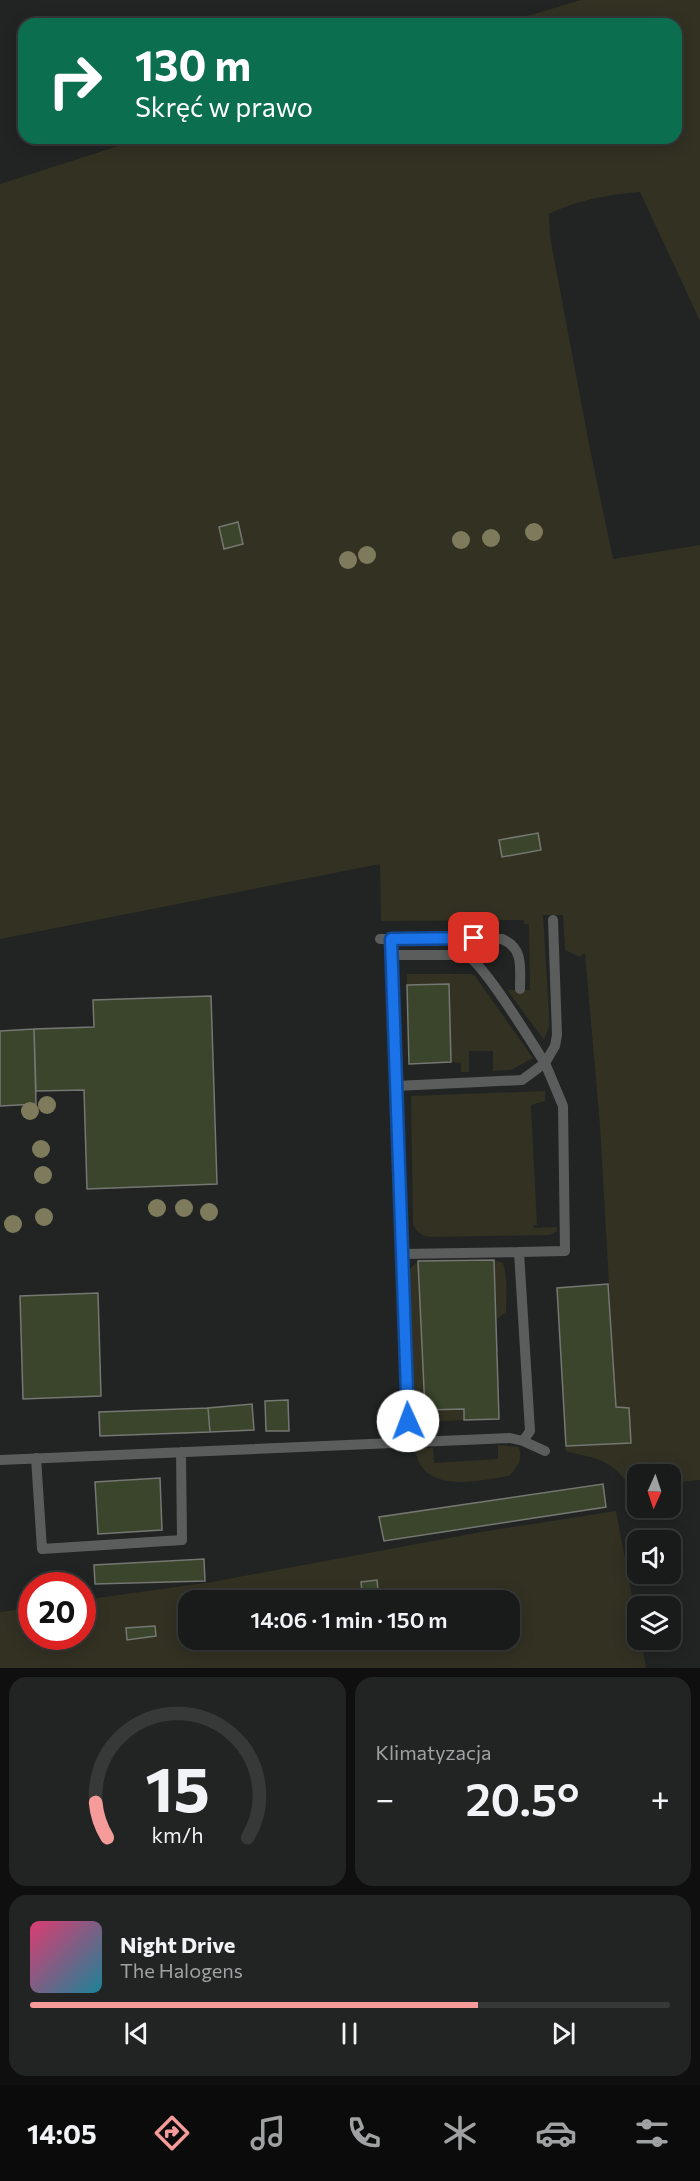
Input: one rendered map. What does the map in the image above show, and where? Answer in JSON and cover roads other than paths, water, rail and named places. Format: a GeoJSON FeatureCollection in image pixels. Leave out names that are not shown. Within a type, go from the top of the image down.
{"type":"FeatureCollection","features":[{"type":"Feature","properties":{"kind":"lane"},"geometry":{"type":"LineString","coordinates":[[396,1086],[522,1080],[545,1063],[555,1046],[557,1035],[553,920]]}},
{"type":"Feature","properties":{"kind":"lane"},"geometry":{"type":"LineString","coordinates":[[409,1442],[391,955],[386,939],[502,939],[508,941],[518,951],[520,957],[520,989]]}},
{"type":"Feature","properties":{"kind":"lane"},"geometry":{"type":"LineString","coordinates":[[391,955],[466,955],[472,958],[485,973],[545,1063],[563,1106],[565,1251],[402,1254]]}},
{"type":"Feature","properties":{"kind":"lane"},"geometry":{"type":"LineString","coordinates":[[519,1252],[530,1431],[523,1441]]}},
{"type":"Feature","properties":{"kind":"lane"},"geometry":{"type":"LineString","coordinates":[[0,1460],[510,1438],[545,1451]]}},
{"type":"Feature","properties":{"kind":"lane"},"geometry":{"type":"LineString","coordinates":[[36,1458],[42,1549],[182,1540],[181,1452]]}}]}
